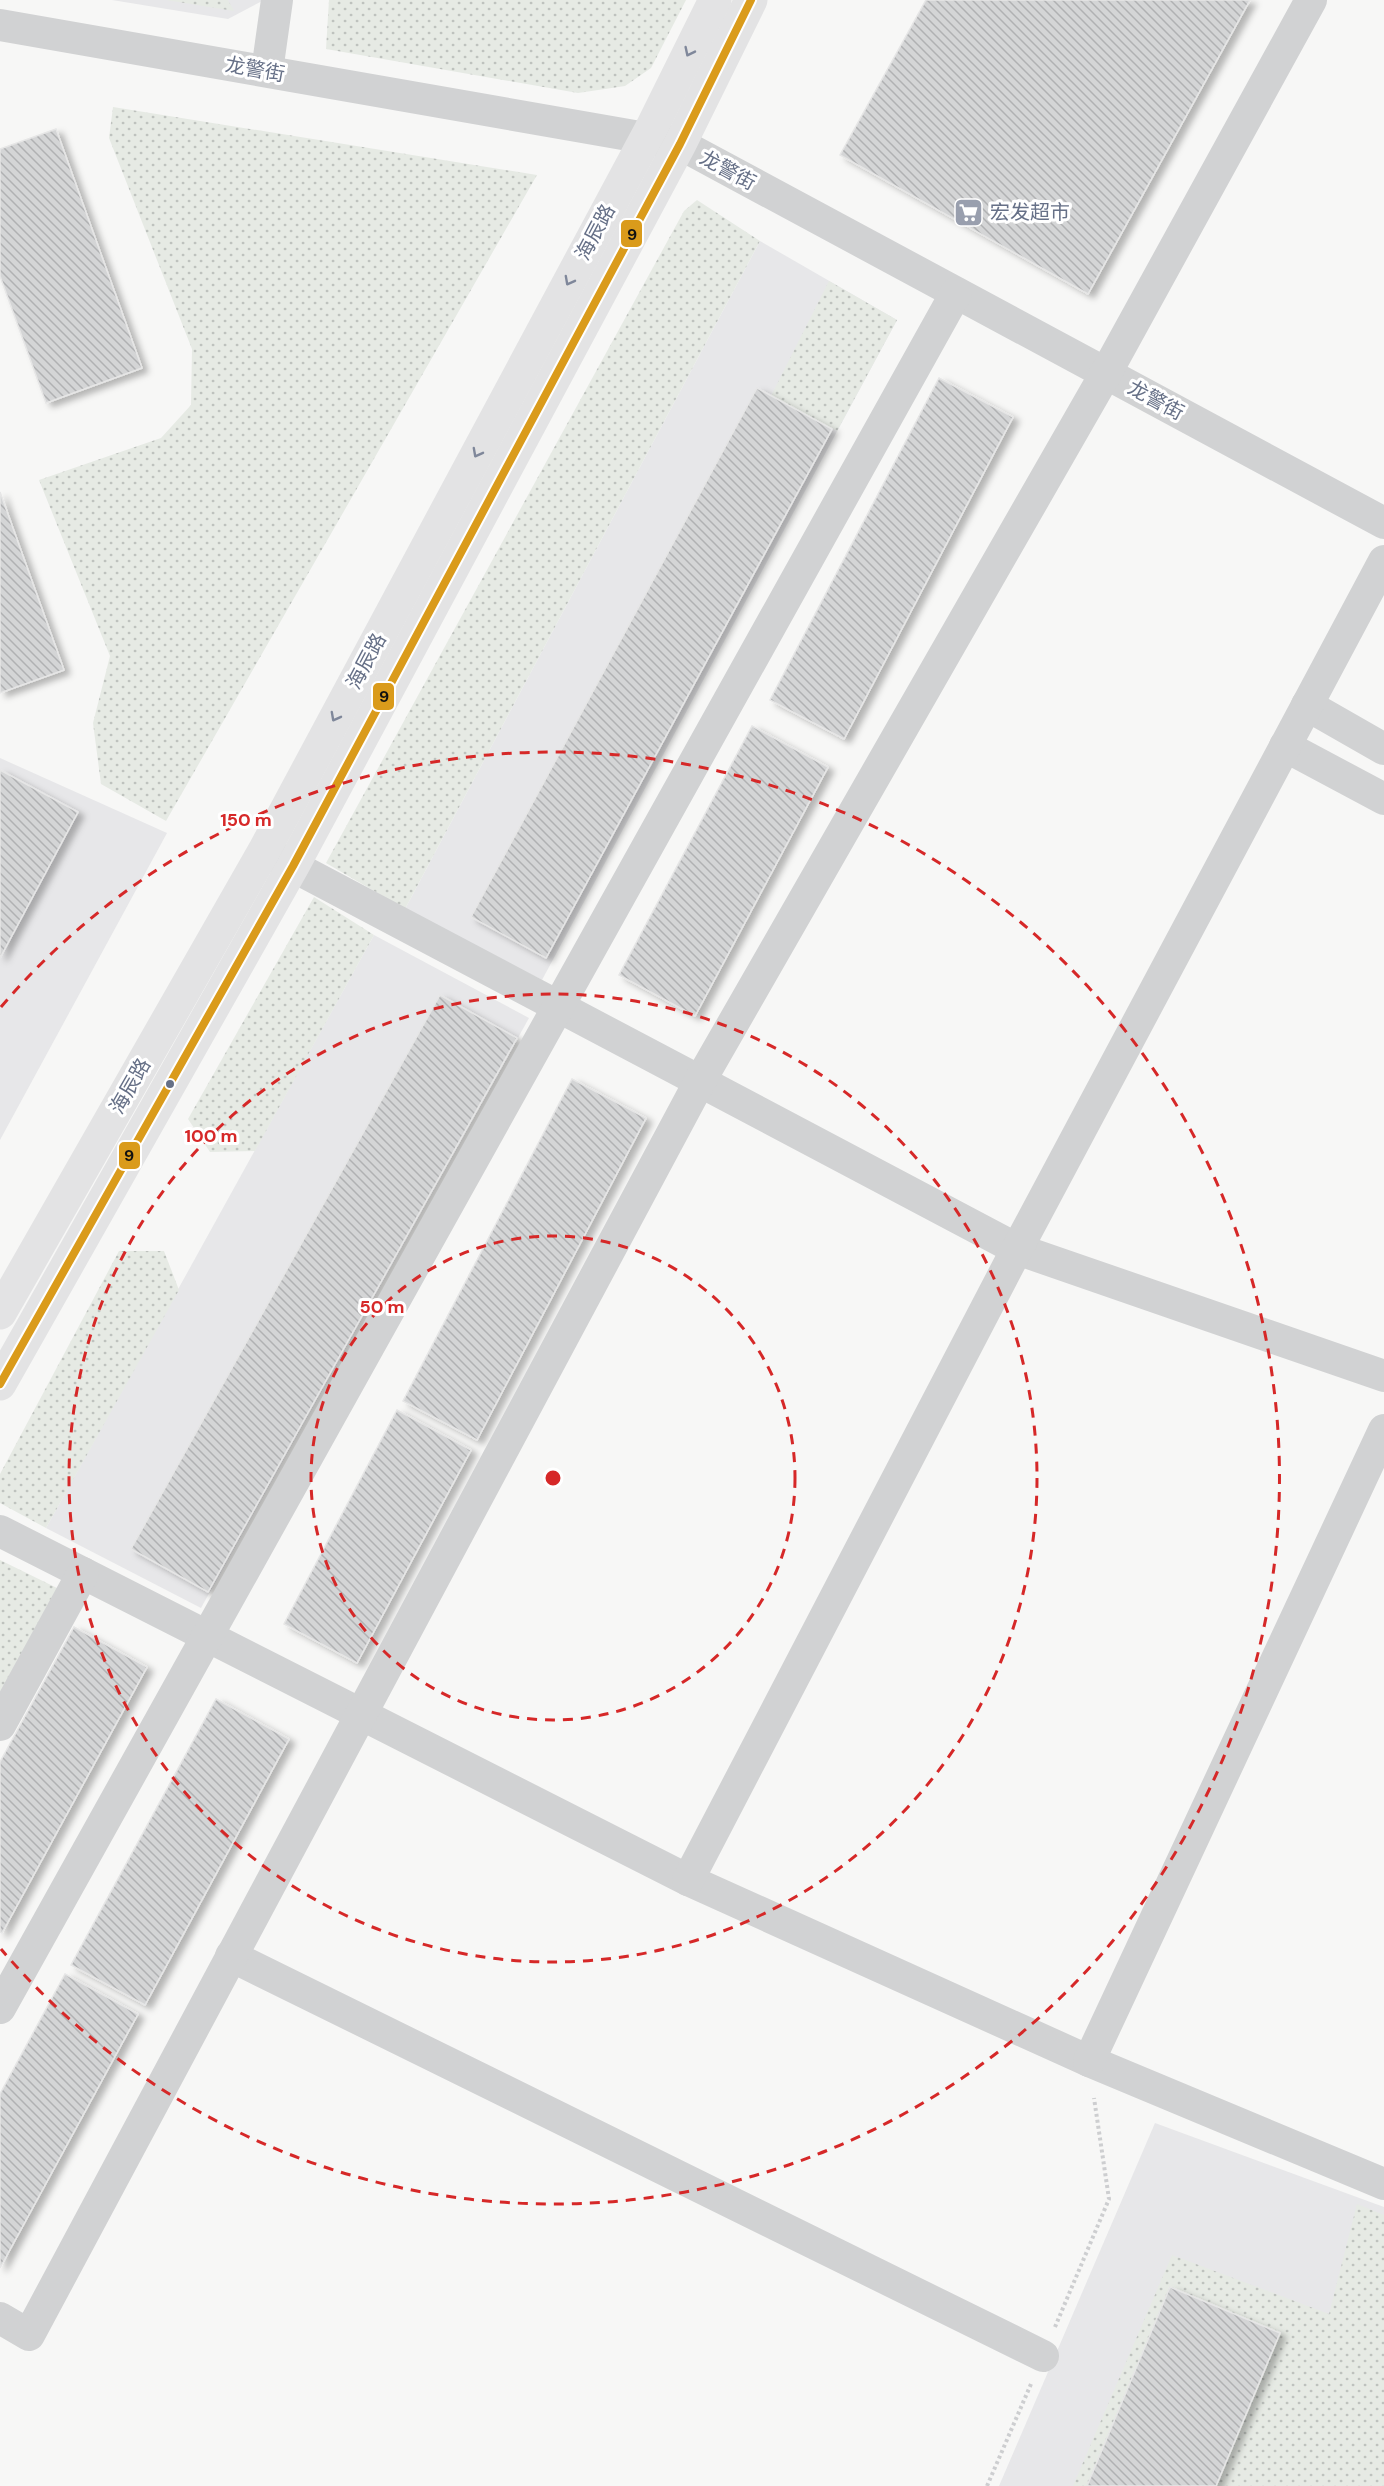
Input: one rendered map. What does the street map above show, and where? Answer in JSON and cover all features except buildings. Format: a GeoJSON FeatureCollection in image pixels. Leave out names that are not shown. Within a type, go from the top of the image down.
{"type":"FeatureCollection","features":[{"type":"Feature","properties":{"kind":"main road","name":"海辰路"},"geometry":{"type":"LineString","coordinates":[[0,1313],[264,851],[646,138],[715,0]]}},
{"type":"Feature","properties":{"kind":"main road","name":"海辰路"},"geometry":{"type":"LineString","coordinates":[[2,1374],[293,866],[680,144],[751,0]]}},
{"type":"Feature","properties":{"kind":"street"},"geometry":{"type":"LineString","coordinates":[[267,71],[277,0]]}},
{"type":"Feature","properties":{"kind":"street"},"geometry":{"type":"LineString","coordinates":[[0,2318],[29,2335],[700,1081],[1106,373],[1311,0]]}},
{"type":"Feature","properties":{"kind":"street","name":"龙警街"},"geometry":{"type":"LineString","coordinates":[[0,25],[680,144],[1384,523]]}},
{"type":"Feature","properties":{"kind":"street"},"geometry":{"type":"LineString","coordinates":[[0,2008],[956,293]]}},
{"type":"Feature","properties":{"kind":"street"},"geometry":{"type":"LineString","coordinates":[[688,1880],[1017,1249],[1384,561]]}},
{"type":"Feature","properties":{"kind":"street"},"geometry":{"type":"LineString","coordinates":[[1307,705],[1384,749]]}},
{"type":"Feature","properties":{"kind":"street"},"geometry":{"type":"LineString","coordinates":[[1285,746],[1384,799]]}},
{"type":"Feature","properties":{"kind":"street"},"geometry":{"type":"LineString","coordinates":[[264,851],[1017,1249],[1384,1376]]}},
{"type":"Feature","properties":{"kind":"street"},"geometry":{"type":"LineString","coordinates":[[1089,2061],[1384,1430]]}},
{"type":"Feature","properties":{"kind":"street"},"geometry":{"type":"LineString","coordinates":[[0,1531],[688,1880],[1089,2061],[1384,2184]]}},
{"type":"Feature","properties":{"kind":"street"},"geometry":{"type":"LineString","coordinates":[[0,1725],[83,1573]]}},
{"type":"Feature","properties":{"kind":"street"},"geometry":{"type":"LineString","coordinates":[[231,1956],[1042,2356]]}},
{"type":"Feature","properties":{"kind":"path"},"geometry":{"type":"LineString","coordinates":[[987,2486],[1109,2199],[1089,2061]]}},
{"type":"Feature","properties":{"kind":"shaded area"},"geometry":{"type":"Polygon","coordinates":[[[112,0],[264,0],[228,19],[112,0]]]}},
{"type":"Feature","properties":{"kind":"shaded area"},"geometry":{"type":"Polygon","coordinates":[[[166,0],[228,0],[234,11],[166,0]]]}},
{"type":"Feature","properties":{"kind":"shaded area"},"geometry":{"type":"Polygon","coordinates":[[[329,0],[686,0],[651,68],[625,86],[578,93],[326,49],[329,0]]]}},
{"type":"Feature","properties":{"kind":"shaded area"},"geometry":{"type":"Polygon","coordinates":[[[113,107],[537,175],[166,821],[101,784],[93,723],[110,656],[39,480],[161,438],[191,405],[192,349],[109,138],[113,107]]]}},
{"type":"Feature","properties":{"kind":"shaded area"},"geometry":{"type":"Polygon","coordinates":[[[697,200],[760,241],[405,909],[326,863],[684,211],[697,200]]]}},
{"type":"Feature","properties":{"kind":"shaded area"},"geometry":{"type":"Polygon","coordinates":[[[760,241],[897,320],[542,980],[405,909],[760,241]]]}},
{"type":"Feature","properties":{"kind":"shaded area"},"geometry":{"type":"Polygon","coordinates":[[[829,281],[897,320],[837,431],[771,396],[829,281]]]}},
{"type":"Feature","properties":{"kind":"shaded area"},"geometry":{"type":"Polygon","coordinates":[[[0,758],[167,833],[0,1140],[0,758]]]}},
{"type":"Feature","properties":{"kind":"shaded area"},"geometry":{"type":"Polygon","coordinates":[[[314,897],[374,935],[255,1151],[210,1152],[188,1119],[314,897]]]}},
{"type":"Feature","properties":{"kind":"shaded area"},"geometry":{"type":"Polygon","coordinates":[[[374,935],[529,1018],[201,1608],[46,1528],[374,935]]]}},
{"type":"Feature","properties":{"kind":"shaded area"},"geometry":{"type":"Polygon","coordinates":[[[119,1251],[164,1251],[179,1290],[46,1528],[0,1503],[0,1474],[119,1251]]]}},
{"type":"Feature","properties":{"kind":"shaded area"},"geometry":{"type":"Polygon","coordinates":[[[0,1560],[57,1588],[0,1693],[0,1560]]]}},
{"type":"Feature","properties":{"kind":"shaded area"},"geometry":{"type":"Polygon","coordinates":[[[1155,2123],[1384,2207],[1384,2486],[999,2486],[1155,2123]]]}},
{"type":"Feature","properties":{"kind":"shaded area"},"geometry":{"type":"Polygon","coordinates":[[[1357,2204],[1384,2215],[1384,2486],[1073,2486],[1172,2255],[1329,2314],[1357,2204]]]}},
{"type":"Feature","properties":{"kind":"transit line","name":"9"},"geometry":{"type":"LineString","coordinates":[[0,1384],[293,866],[680,144],[751,0]]}},
{"type":"Feature","properties":{"kind":"place","name":"宏发超市"},"geometry":{"type":"Point","coordinates":[969,212]}}]}
